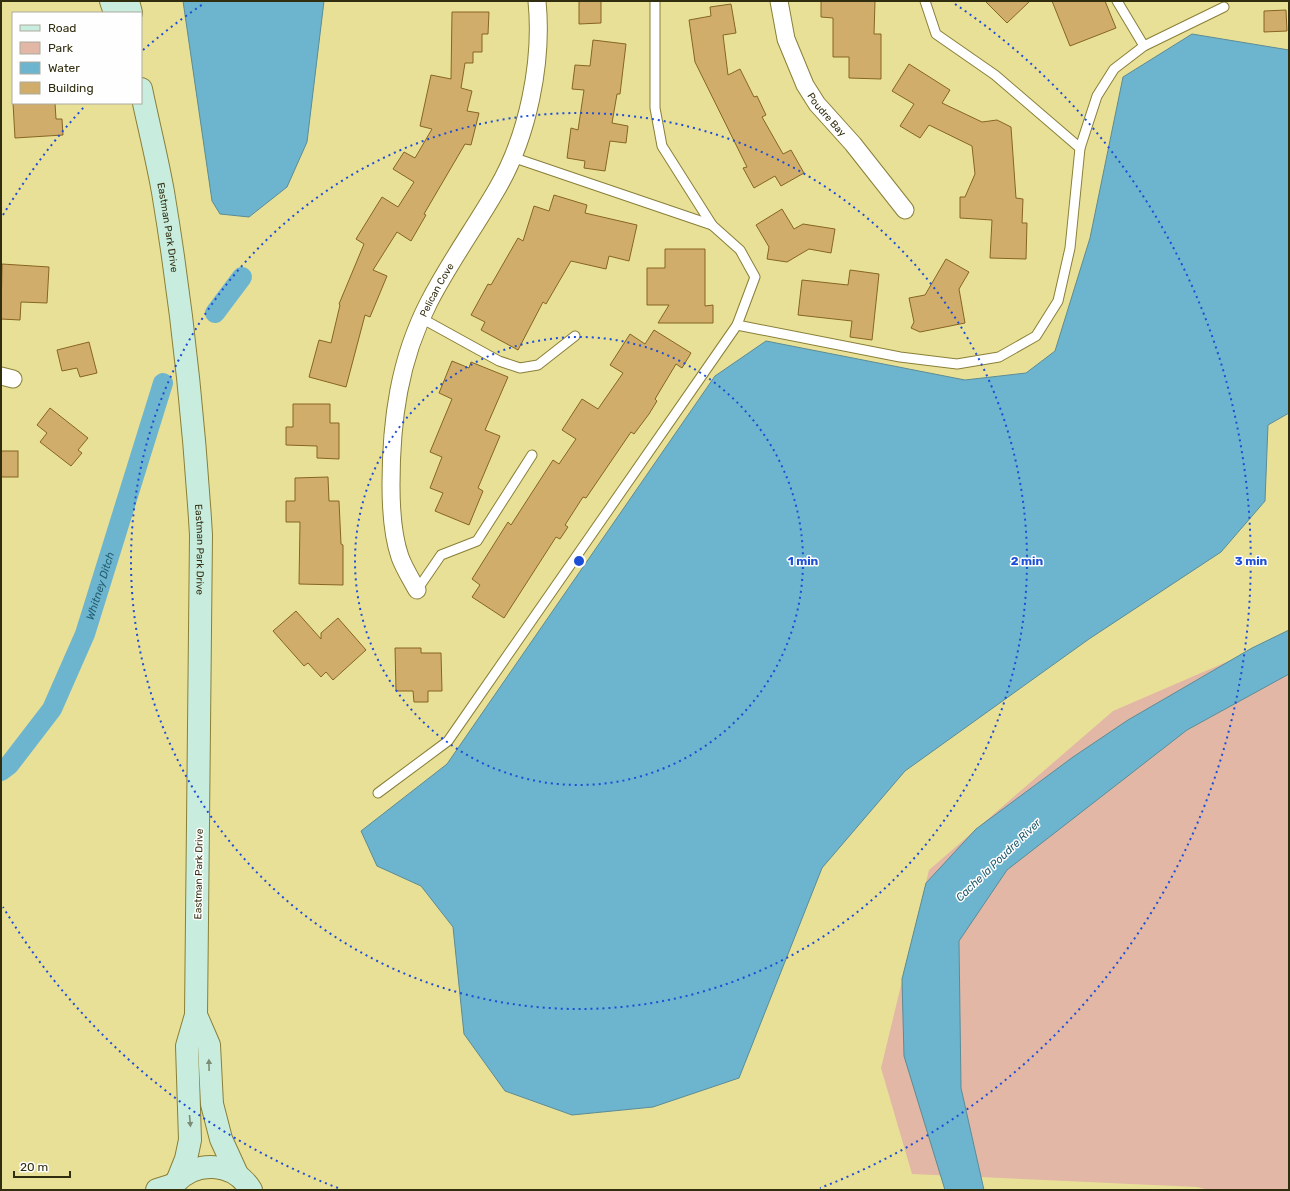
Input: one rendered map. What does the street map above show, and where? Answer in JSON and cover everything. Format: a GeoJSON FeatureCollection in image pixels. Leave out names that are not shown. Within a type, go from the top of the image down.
{"type":"FeatureCollection","features":[{"type":"Feature","properties":{"kind":"street"},"geometry":{"type":"LineString","coordinates":[[112,1],[115,12]]}},
{"type":"Feature","properties":{"kind":"street"},"geometry":{"type":"LineString","coordinates":[[128,1],[131,12]]}},
{"type":"Feature","properties":{"kind":"street","name":"Pelican Cove"},"geometry":{"type":"LineString","coordinates":[[417,590],[400,556],[391,513],[392,429],[397,395],[403,367],[421,318],[438,284],[498,188],[512,157],[523,126],[535,74],[538,33],[537,1]]}},
{"type":"Feature","properties":{"kind":"street","name":"Poudre Bay"},"geometry":{"type":"LineString","coordinates":[[780,1],[786,39],[805,85],[817,104],[853,144],[905,210]]}},
{"type":"Feature","properties":{"kind":"street","name":"Eastman Park Drive"},"geometry":{"type":"LineString","coordinates":[[142,94],[162,192],[179,295],[197,465],[201,535],[196,1015],[187,1046],[190,1140],[186,1159],[170,1186]]}},
{"type":"Feature","properties":{"kind":"street","name":"Eastman Park Drive"},"geometry":{"type":"LineString","coordinates":[[196,1015],[209,1045],[212,1104],[221,1139],[248,1186]]}},
{"type":"Feature","properties":{"kind":"street"},"geometry":{"type":"LineString","coordinates":[[170,1186],[192,1170],[207,1166],[223,1168],[248,1186]]}},
{"type":"Feature","properties":{"kind":"lane"},"geometry":{"type":"LineString","coordinates":[[378,793],[448,741],[737,325],[755,277],[740,250],[712,225],[662,146],[656,108],[655,1]]}},
{"type":"Feature","properties":{"kind":"lane"},"geometry":{"type":"LineString","coordinates":[[925,1],[936,34],[995,75],[1080,148]]}},
{"type":"Feature","properties":{"kind":"lane"},"geometry":{"type":"LineString","coordinates":[[1117,1],[1144,46]]}},
{"type":"Feature","properties":{"kind":"lane"},"geometry":{"type":"LineString","coordinates":[[737,325],[900,357],[957,364],[999,357],[1036,336],[1058,301],[1070,248],[1080,148],[1097,96],[1114,69],[1144,46],[1224,7]]}},
{"type":"Feature","properties":{"kind":"lane"},"geometry":{"type":"LineString","coordinates":[[512,157],[712,225]]}},
{"type":"Feature","properties":{"kind":"lane"},"geometry":{"type":"LineString","coordinates":[[421,318],[498,361],[520,368],[538,365],[575,336]]}},
{"type":"Feature","properties":{"kind":"lane"},"geometry":{"type":"LineString","coordinates":[[417,590],[441,555],[477,541],[532,455]]}},
{"type":"Feature","properties":{"kind":"green space"},"geometry":{"type":"Polygon","coordinates":[[[1289,635],[1289,1190],[1209,1190],[1197,1187],[912,1174],[881,1068],[929,870],[1113,711],[1289,635]]]}},
{"type":"Feature","properties":{"kind":"water"},"geometry":{"type":"Polygon","coordinates":[[[183,1],[324,1],[307,142],[287,187],[249,217],[220,214],[212,201],[183,1]]]}},
{"type":"Feature","properties":{"kind":"water"},"geometry":{"type":"Polygon","coordinates":[[[1192,34],[1289,50],[1289,413],[1268,425],[1265,501],[1221,552],[1089,639],[905,771],[822,868],[739,1078],[653,1107],[572,1115],[505,1091],[464,1034],[453,927],[421,886],[377,866],[361,831],[447,764],[715,376],[766,341],[965,380],[1026,373],[1055,351],[1090,238],[1123,77],[1192,34]]]}},
{"type":"Feature","properties":{"kind":"water","name":"Cache la Poudre River"},"geometry":{"type":"Polygon","coordinates":[[[1289,630],[1289,674],[1187,730],[1007,870],[959,941],[961,1088],[984,1190],[945,1190],[904,1056],[902,979],[926,883],[976,829],[1073,757],[1128,720],[1252,648],[1289,630]]]}},
{"type":"Feature","properties":{"kind":"building"},"geometry":{"type":"Polygon","coordinates":[[[579,1],[601,1],[601,23],[579,24],[579,1]]]}},
{"type":"Feature","properties":{"kind":"building"},"geometry":{"type":"Polygon","coordinates":[[[821,1],[875,1],[874,34],[881,34],[881,79],[849,78],[849,57],[833,57],[833,18],[821,17],[821,1]]]}},
{"type":"Feature","properties":{"kind":"building"},"geometry":{"type":"Polygon","coordinates":[[[985,1],[1030,1],[1007,23],[985,1]]]}},
{"type":"Feature","properties":{"kind":"building"},"geometry":{"type":"Polygon","coordinates":[[[1052,1],[1105,1],[1116,28],[1070,46],[1052,1]]]}},
{"type":"Feature","properties":{"kind":"building"},"geometry":{"type":"Polygon","coordinates":[[[731,4],[736,33],[723,35],[728,75],[740,69],[754,97],[757,96],[766,115],[762,117],[783,154],[791,150],[804,173],[781,186],[775,176],[754,188],[743,168],[747,167],[695,62],[689,20],[711,16],[710,7],[731,4]]]}},
{"type":"Feature","properties":{"kind":"building"},"geometry":{"type":"Polygon","coordinates":[[[1286,10],[1287,31],[1264,32],[1264,11],[1286,10]]]}},
{"type":"Feature","properties":{"kind":"building"},"geometry":{"type":"Polygon","coordinates":[[[452,12],[489,12],[488,34],[482,34],[482,52],[473,52],[473,63],[465,63],[461,88],[472,91],[467,111],[479,113],[471,145],[465,144],[424,214],[426,215],[411,241],[397,232],[373,270],[387,276],[370,317],[365,315],[346,387],[309,377],[319,340],[331,343],[339,304],[364,244],[356,239],[382,197],[398,207],[414,182],[393,169],[404,152],[415,158],[432,129],[420,126],[431,75],[451,79],[452,12]]]}},
{"type":"Feature","properties":{"kind":"building"},"geometry":{"type":"Polygon","coordinates":[[[593,40],[626,44],[620,94],[617,94],[612,123],[628,126],[626,143],[610,141],[605,171],[584,168],[585,161],[567,158],[571,128],[578,130],[584,90],[572,89],[575,65],[590,66],[593,40]]]}},
{"type":"Feature","properties":{"kind":"building"},"geometry":{"type":"Polygon","coordinates":[[[909,64],[950,90],[942,103],[982,122],[997,120],[1011,127],[1016,198],[1023,199],[1022,223],[1027,223],[1026,259],[990,258],[992,220],[960,218],[960,197],[965,197],[975,174],[972,146],[929,125],[920,138],[900,126],[914,104],[892,91],[909,64]]]}},
{"type":"Feature","properties":{"kind":"building"},"geometry":{"type":"Polygon","coordinates":[[[13,104],[55,104],[56,119],[62,119],[63,135],[15,138],[13,104]]]}},
{"type":"Feature","properties":{"kind":"building"},"geometry":{"type":"Polygon","coordinates":[[[554,195],[587,205],[585,213],[637,225],[629,261],[609,256],[606,269],[571,261],[546,304],[543,302],[518,350],[481,330],[485,322],[471,315],[488,284],[491,285],[518,238],[523,241],[534,206],[549,211],[554,195]]]}},
{"type":"Feature","properties":{"kind":"building"},"geometry":{"type":"Polygon","coordinates":[[[782,209],[794,229],[803,224],[835,229],[831,253],[809,249],[787,262],[767,259],[769,247],[756,225],[782,209]]]}},
{"type":"Feature","properties":{"kind":"building"},"geometry":{"type":"Polygon","coordinates":[[[665,249],[705,249],[705,306],[713,305],[713,323],[658,323],[669,305],[647,305],[647,268],[665,268],[665,249]]]}},
{"type":"Feature","properties":{"kind":"building"},"geometry":{"type":"Polygon","coordinates":[[[946,259],[969,272],[959,289],[965,323],[920,332],[911,328],[914,322],[909,298],[925,295],[946,259]]]}},
{"type":"Feature","properties":{"kind":"building"},"geometry":{"type":"Polygon","coordinates":[[[2,264],[49,267],[47,303],[21,302],[20,320],[1,319],[2,264]]]}},
{"type":"Feature","properties":{"kind":"building"},"geometry":{"type":"Polygon","coordinates":[[[850,270],[879,274],[872,340],[850,337],[852,321],[798,315],[802,280],[848,285],[850,270]]]}},
{"type":"Feature","properties":{"kind":"building"},"geometry":{"type":"Polygon","coordinates":[[[654,330],[691,353],[682,368],[676,364],[655,399],[657,401],[649,414],[634,434],[631,432],[586,498],[583,497],[565,525],[568,527],[560,539],[556,537],[504,618],[472,597],[480,585],[472,579],[508,522],[511,525],[553,460],[559,464],[576,439],[562,430],[582,399],[598,409],[623,373],[610,365],[630,334],[645,344],[654,330]]]}},
{"type":"Feature","properties":{"kind":"building"},"geometry":{"type":"Polygon","coordinates":[[[89,342],[97,373],[80,377],[77,368],[62,371],[57,350],[89,342]]]}},
{"type":"Feature","properties":{"kind":"building"},"geometry":{"type":"Polygon","coordinates":[[[452,361],[469,368],[471,362],[508,377],[485,430],[500,436],[478,488],[483,491],[469,525],[435,511],[443,493],[430,488],[442,457],[430,452],[452,399],[439,393],[452,361]]]}},
{"type":"Feature","properties":{"kind":"building"},"geometry":{"type":"Polygon","coordinates":[[[293,404],[330,404],[330,423],[339,423],[339,459],[317,458],[317,446],[286,445],[286,427],[293,427],[293,404]]]}},
{"type":"Feature","properties":{"kind":"building"},"geometry":{"type":"Polygon","coordinates":[[[50,408],[88,438],[78,450],[82,453],[71,466],[40,442],[47,433],[37,425],[50,408]]]}},
{"type":"Feature","properties":{"kind":"building"},"geometry":{"type":"Polygon","coordinates":[[[1,451],[18,451],[18,477],[1,477],[1,451]]]}},
{"type":"Feature","properties":{"kind":"building"},"geometry":{"type":"Polygon","coordinates":[[[328,477],[329,501],[339,501],[341,544],[343,545],[343,585],[299,584],[300,522],[286,522],[286,501],[295,501],[295,478],[328,477]]]}},
{"type":"Feature","properties":{"kind":"building"},"geometry":{"type":"Polygon","coordinates":[[[296,611],[321,639],[321,633],[338,618],[366,650],[333,680],[326,672],[321,677],[308,663],[304,666],[273,631],[296,611]]]}},
{"type":"Feature","properties":{"kind":"building"},"geometry":{"type":"Polygon","coordinates":[[[395,648],[421,648],[421,653],[441,653],[442,691],[428,691],[428,702],[414,702],[413,691],[396,691],[395,648]]]}},
{"type":"Feature","properties":{"kind":"waterway","name":"Whitney Ditch"},"geometry":{"type":"LineString","coordinates":[[215,313],[242,277]]}},
{"type":"Feature","properties":{"kind":"waterway","name":"Whitney Ditch"},"geometry":{"type":"LineString","coordinates":[[1,771],[9,765],[52,709],[85,634],[163,383]]}}]}
